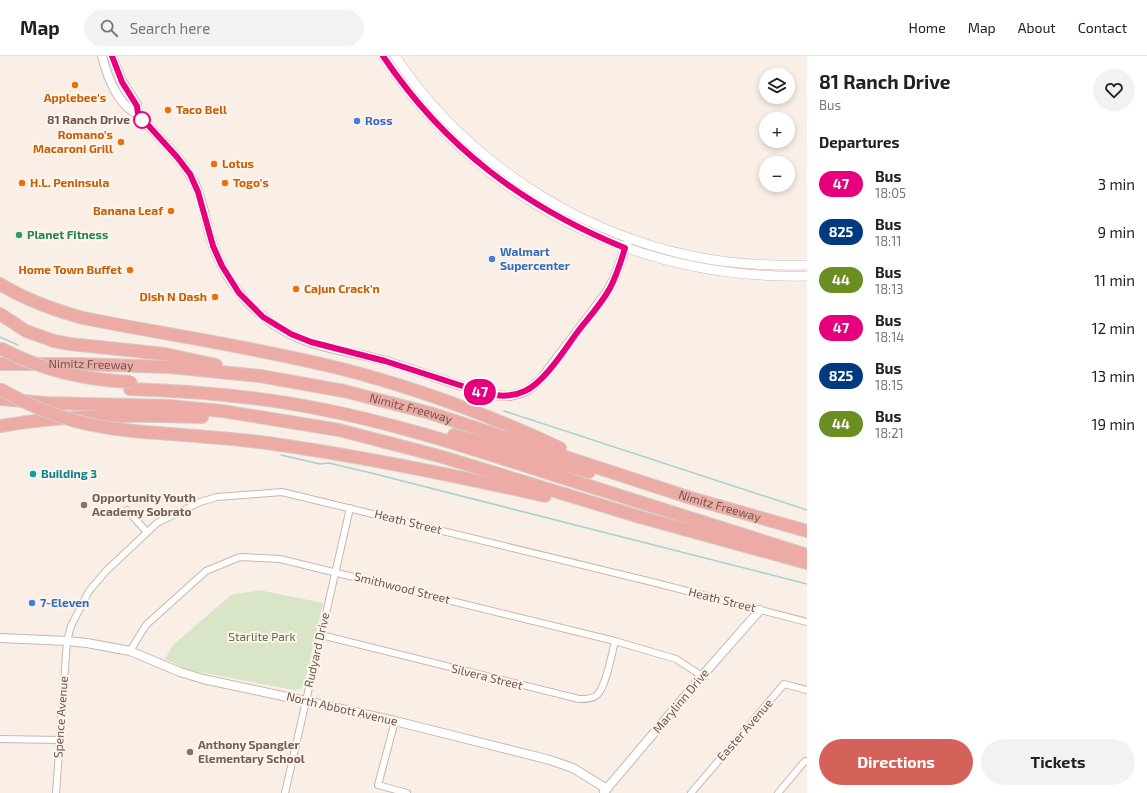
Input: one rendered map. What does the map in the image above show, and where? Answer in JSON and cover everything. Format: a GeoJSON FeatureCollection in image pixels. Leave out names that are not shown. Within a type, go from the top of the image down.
{"type":"FeatureCollection","features":[{"type":"Feature","properties":{"kind":"highway"},"geometry":{"type":"LineString","coordinates":[[0,284],[34,302],[71,315],[263,351],[340,368],[464,407],[542,439],[614,472]]}},
{"type":"Feature","properties":{"kind":"highway"},"geometry":{"type":"LineString","coordinates":[[0,314],[26,331],[54,341],[165,354],[260,376]]}},
{"type":"Feature","properties":{"kind":"highway"},"geometry":{"type":"LineString","coordinates":[[0,348],[31,362],[81,377],[131,385],[202,392],[315,408],[379,422],[464,446],[807,555]]}},
{"type":"Feature","properties":{"kind":"highway"},"geometry":{"type":"LineString","coordinates":[[0,356],[28,369],[66,380],[103,388],[131,385],[180,384],[241,390],[316,401],[352,409],[588,472],[807,535]]}},
{"type":"Feature","properties":{"kind":"highway","name":"Nimitz Freeway"},"geometry":{"type":"LineString","coordinates":[[0,364],[86,364],[215,370],[260,376],[344,391],[443,417],[694,499],[807,532]]}},
{"type":"Feature","properties":{"kind":"highway"},"geometry":{"type":"LineString","coordinates":[[0,389],[39,409],[94,426],[122,430],[228,438],[302,448],[473,480],[640,517]]}},
{"type":"Feature","properties":{"kind":"highway"},"geometry":{"type":"LineString","coordinates":[[0,399],[53,403],[169,406],[222,411],[279,419],[339,430],[396,444],[640,517],[807,563]]}},
{"type":"Feature","properties":{"kind":"highway"},"geometry":{"type":"LineString","coordinates":[[0,426],[42,420],[113,415],[279,419]]}},
{"type":"Feature","properties":{"kind":"main road"},"geometry":{"type":"LineString","coordinates":[[383,56],[416,101],[454,141],[483,167],[517,192],[554,215],[625,248],[668,261],[715,270],[772,276],[807,276]]}},
{"type":"Feature","properties":{"kind":"main road"},"geometry":{"type":"LineString","coordinates":[[395,56],[424,94],[447,120],[475,147],[522,183],[558,205],[594,224],[629,238],[671,251],[716,260],[760,264],[807,265]]}},
{"type":"Feature","properties":{"kind":"street"},"geometry":{"type":"LineString","coordinates":[[102,56],[120,98],[130,111],[138,114],[177,157],[190,174],[198,192],[213,246],[222,266],[239,293],[263,317],[291,334],[311,342],[380,360],[484,393],[500,396],[518,394],[526,391],[541,380],[607,292],[615,276],[629,238]]}},
{"type":"Feature","properties":{"kind":"street"},"geometry":{"type":"LineString","coordinates":[[112,56],[122,82],[137,106],[138,114]]}},
{"type":"Feature","properties":{"kind":"street","name":"Heath Street"},"geometry":{"type":"LineString","coordinates":[[68,641],[71,626],[89,591],[106,570],[157,523],[200,502],[217,497],[282,492],[807,622]]}},
{"type":"Feature","properties":{"kind":"street","name":"Rudyard Drive"},"geometry":{"type":"LineString","coordinates":[[285,793],[350,508]]}},
{"type":"Feature","properties":{"kind":"street"},"geometry":{"type":"LineString","coordinates":[[127,510],[147,532]]}},
{"type":"Feature","properties":{"kind":"street","name":"Smithwood Street"},"geometry":{"type":"LineString","coordinates":[[130,651],[146,625],[206,571],[240,557],[280,559],[336,571],[615,640],[676,659],[702,676]]}},
{"type":"Feature","properties":{"kind":"street","name":"Marylinn Drive"},"geometry":{"type":"LineString","coordinates":[[607,792],[702,676],[760,610]]}},
{"type":"Feature","properties":{"kind":"street","name":"Silvera Street"},"geometry":{"type":"LineString","coordinates":[[321,635],[579,700],[588,699],[597,695],[604,685],[615,640]]}},
{"type":"Feature","properties":{"kind":"street","name":"North Abbott Avenue"},"geometry":{"type":"LineString","coordinates":[[0,638],[68,641],[130,651],[180,672],[203,679],[395,721],[560,763],[583,773],[607,792]]}},
{"type":"Feature","properties":{"kind":"street","name":"Spence Avenue"},"geometry":{"type":"LineString","coordinates":[[56,793],[68,641]]}},
{"type":"Feature","properties":{"kind":"street","name":"Easter Avenue"},"geometry":{"type":"LineString","coordinates":[[691,793],[784,684],[807,690]]}},
{"type":"Feature","properties":{"kind":"street"},"geometry":{"type":"LineString","coordinates":[[395,721],[378,785],[407,793]]}},
{"type":"Feature","properties":{"kind":"street"},"geometry":{"type":"LineString","coordinates":[[0,739],[59,740]]}},
{"type":"Feature","properties":{"kind":"street"},"geometry":{"type":"LineString","coordinates":[[778,793],[805,761],[807,761]]}},
{"type":"Feature","properties":{"kind":"green space","name":"Starlite Park"},"geometry":{"type":"Polygon","coordinates":[[[259,590],[323,603],[304,685],[301,689],[294,690],[189,670],[165,659],[173,645],[231,595],[259,590]]]}},
{"type":"Feature","properties":{"kind":"waterway"},"geometry":{"type":"LineString","coordinates":[[0,337],[18,345]]}},
{"type":"Feature","properties":{"kind":"waterway"},"geometry":{"type":"LineString","coordinates":[[504,411],[807,510]]}},
{"type":"Feature","properties":{"kind":"waterway"},"geometry":{"type":"LineString","coordinates":[[281,455],[320,464],[329,463],[375,474],[807,584]]}},
{"type":"Feature","properties":{"kind":"bus line","name":"47"},"geometry":{"type":"LineString","coordinates":[[112,56],[122,82],[137,106],[138,114],[177,157],[190,174],[202,202],[213,246],[227,276],[239,293],[263,317],[281,329],[301,339],[385,361],[484,393],[509,396],[526,391],[541,380],[548,372],[610,288],[625,248],[554,215],[517,192],[483,167],[454,141],[416,101],[393,72],[383,56]]}},
{"type":"Feature","properties":{"kind":"place","name":"Applebee's"},"geometry":{"type":"Point","coordinates":[75,85]}},
{"type":"Feature","properties":{"kind":"place","name":"Taco Bell"},"geometry":{"type":"Point","coordinates":[168,110]}},
{"type":"Feature","properties":{"kind":"place","name":"81 Ranch Drive"},"geometry":{"type":"Point","coordinates":[142,120]}},
{"type":"Feature","properties":{"kind":"place","name":"Ross"},"geometry":{"type":"Point","coordinates":[357,121]}},
{"type":"Feature","properties":{"kind":"place","name":"Romano's Macaroni Grill"},"geometry":{"type":"Point","coordinates":[121,142]}},
{"type":"Feature","properties":{"kind":"place","name":"Lotus"},"geometry":{"type":"Point","coordinates":[214,164]}},
{"type":"Feature","properties":{"kind":"place","name":"H.L. Peninsula"},"geometry":{"type":"Point","coordinates":[22,183]}},
{"type":"Feature","properties":{"kind":"place","name":"Togo's"},"geometry":{"type":"Point","coordinates":[225,183]}},
{"type":"Feature","properties":{"kind":"place","name":"Banana Leaf"},"geometry":{"type":"Point","coordinates":[171,211]}},
{"type":"Feature","properties":{"kind":"place","name":"Planet Fitness"},"geometry":{"type":"Point","coordinates":[19,235]}},
{"type":"Feature","properties":{"kind":"place","name":"Walmart Supercenter"},"geometry":{"type":"Point","coordinates":[492,259]}},
{"type":"Feature","properties":{"kind":"place","name":"Home Town Buffet"},"geometry":{"type":"Point","coordinates":[130,270]}},
{"type":"Feature","properties":{"kind":"place","name":"Cajun Crack'n"},"geometry":{"type":"Point","coordinates":[296,289]}},
{"type":"Feature","properties":{"kind":"place","name":"Dish N Dash"},"geometry":{"type":"Point","coordinates":[215,297]}},
{"type":"Feature","properties":{"kind":"place","name":"Building 3"},"geometry":{"type":"Point","coordinates":[33,474]}},
{"type":"Feature","properties":{"kind":"place","name":"Opportunity Youth Academy Sobrato"},"geometry":{"type":"Point","coordinates":[84,505]}},
{"type":"Feature","properties":{"kind":"place","name":"7-Eleven"},"geometry":{"type":"Point","coordinates":[32,603]}},
{"type":"Feature","properties":{"kind":"place","name":"Anthony Spangler Elementary School"},"geometry":{"type":"Point","coordinates":[190,752]}}]}
